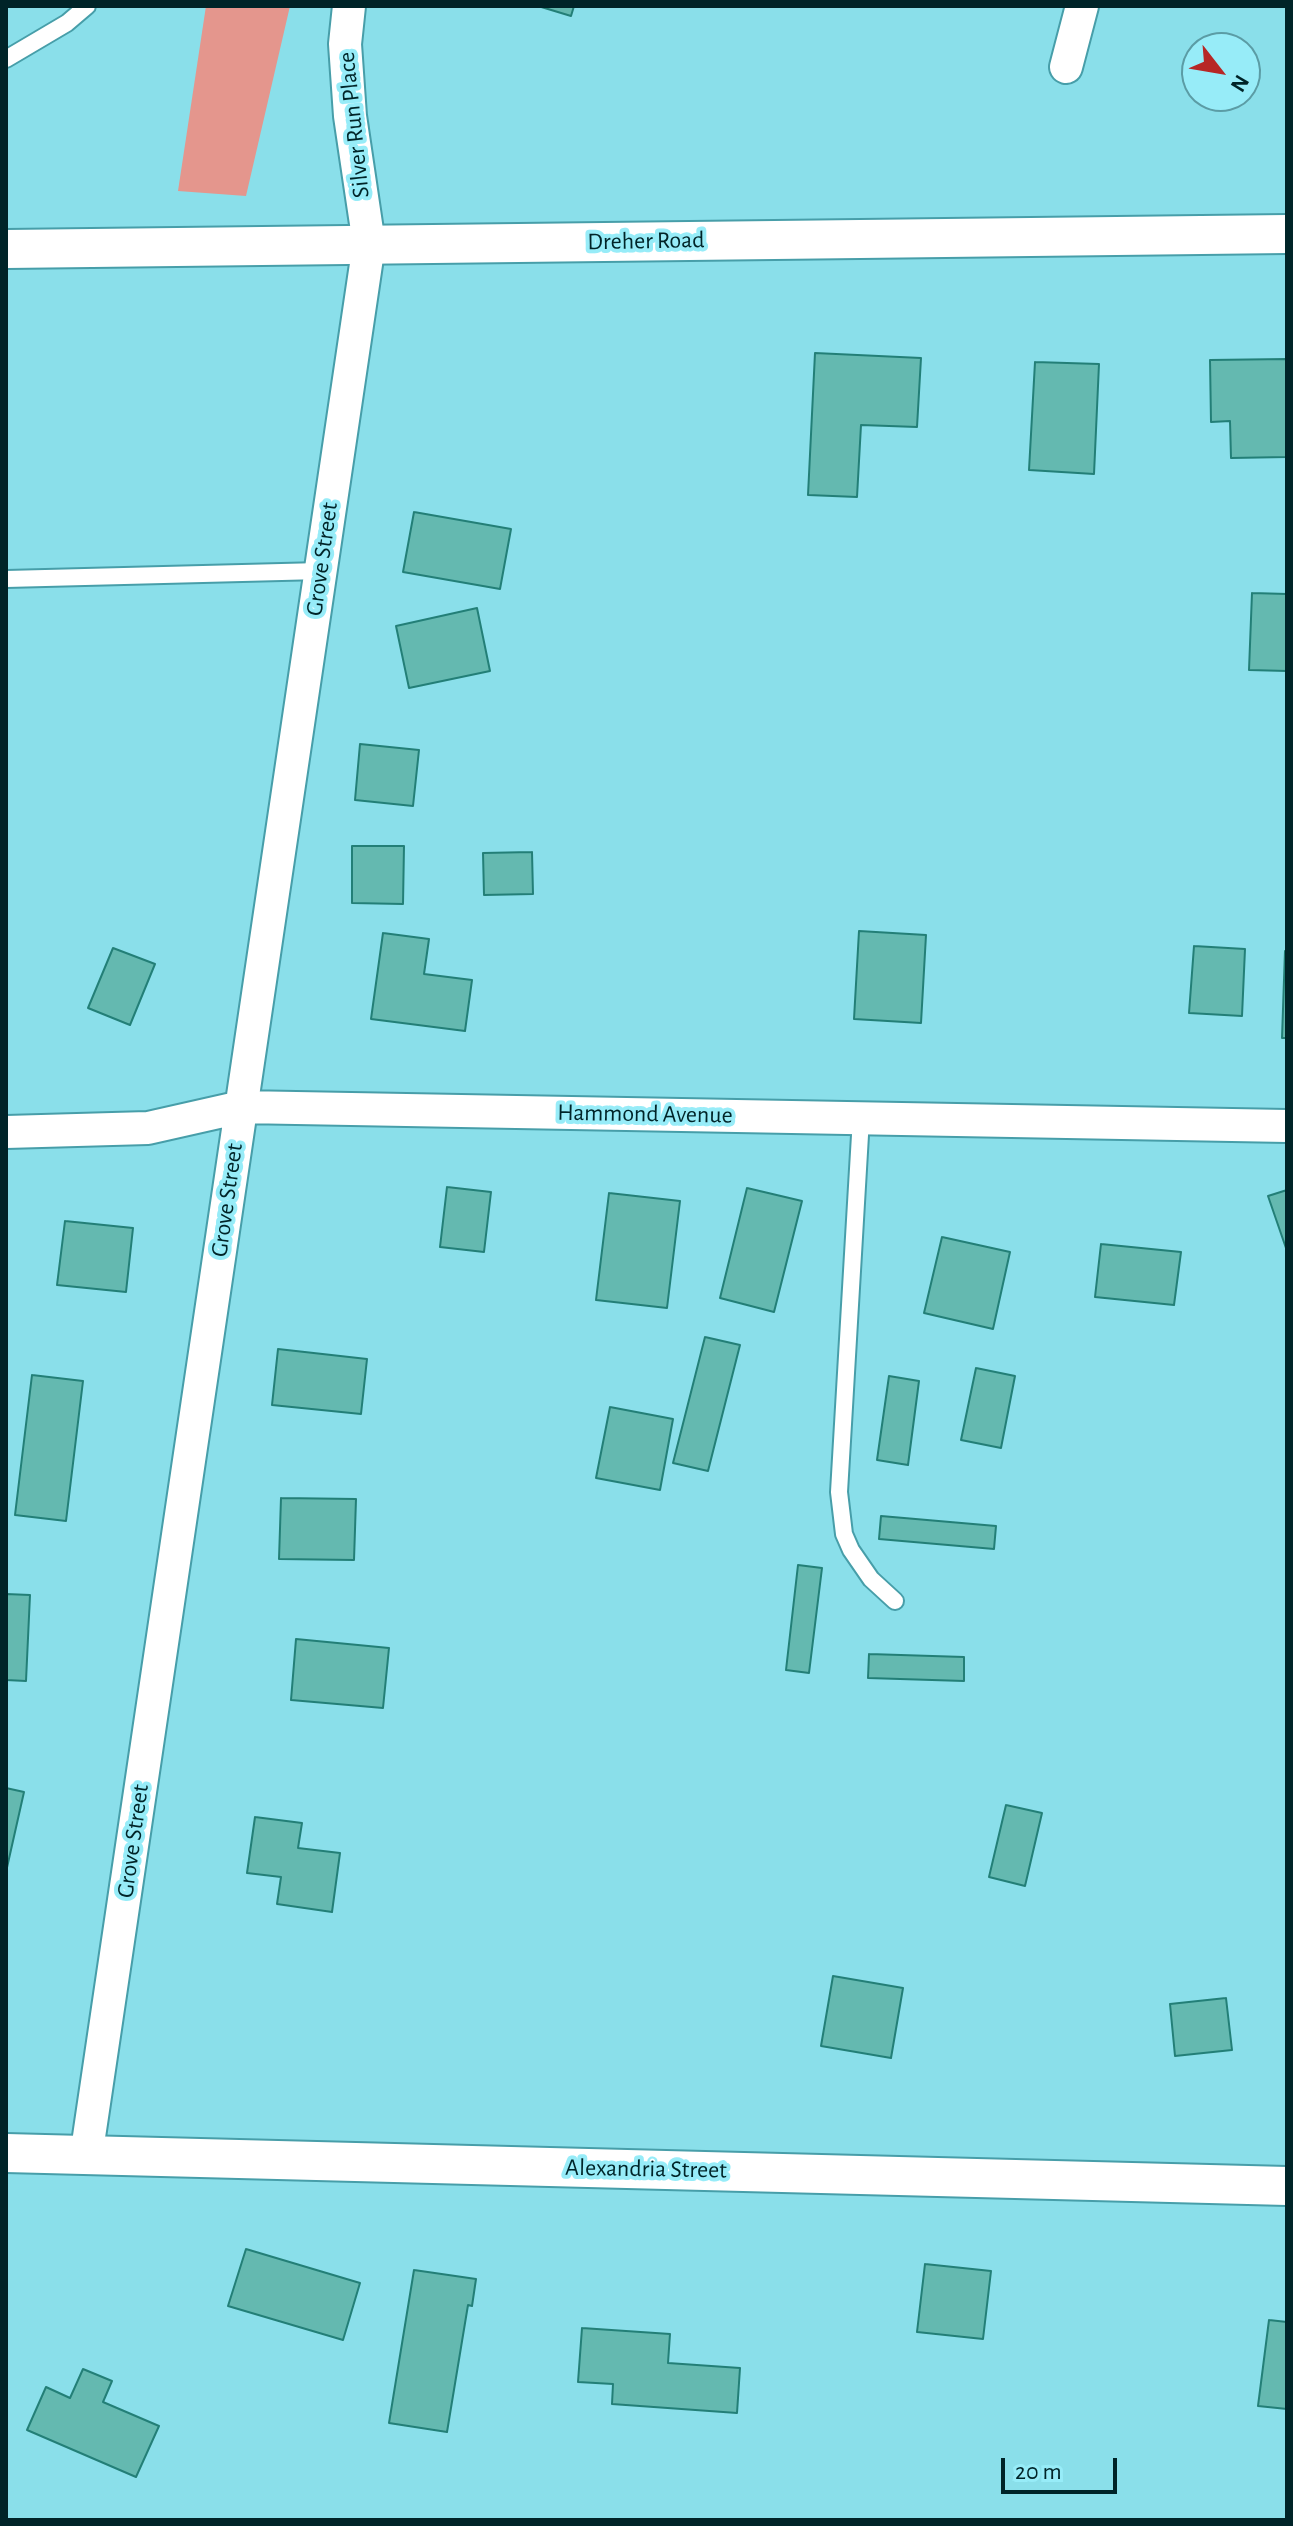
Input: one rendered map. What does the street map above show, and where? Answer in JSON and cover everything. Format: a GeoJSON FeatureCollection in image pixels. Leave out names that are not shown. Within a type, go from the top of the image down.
{"type":"FeatureCollection","features":[{"type":"Feature","properties":{"kind":"street","name":"Silver Run Place"},"geometry":{"type":"LineString","coordinates":[[349,6],[345,44],[350,116],[369,244]]}},
{"type":"Feature","properties":{"kind":"street"},"geometry":{"type":"LineString","coordinates":[[1066,67],[1082,6]]}},
{"type":"Feature","properties":{"kind":"street","name":"Dreher Road"},"geometry":{"type":"LineString","coordinates":[[6,249],[1287,234]]}},
{"type":"Feature","properties":{"kind":"street","name":"Grove Street"},"geometry":{"type":"LineString","coordinates":[[86,2157],[369,244]]}},
{"type":"Feature","properties":{"kind":"street","name":"Hammond Avenue"},"geometry":{"type":"LineString","coordinates":[[6,1132],[148,1128],[241,1107],[1287,1126]]}},
{"type":"Feature","properties":{"kind":"street","name":"Alexandria Street"},"geometry":{"type":"LineString","coordinates":[[6,2153],[1287,2186]]}},
{"type":"Feature","properties":{"kind":"lane"},"geometry":{"type":"LineString","coordinates":[[6,59],[67,23],[87,6]]}},
{"type":"Feature","properties":{"kind":"lane"},"geometry":{"type":"LineString","coordinates":[[6,579],[321,571]]}},
{"type":"Feature","properties":{"kind":"lane"},"geometry":{"type":"LineString","coordinates":[[861,1118],[839,1492],[844,1534],[851,1550],[871,1579],[895,1601]]}},
{"type":"Feature","properties":{"kind":"shaded area"},"geometry":{"type":"Polygon","coordinates":[[[206,6],[290,6],[246,196],[178,191],[206,6]]]}},
{"type":"Feature","properties":{"kind":"building"},"geometry":{"type":"Polygon","coordinates":[[[538,6],[574,6],[571,16],[538,6]]]}},
{"type":"Feature","properties":{"kind":"building"},"geometry":{"type":"Polygon","coordinates":[[[815,353],[921,358],[917,427],[861,425],[857,497],[808,495],[815,353]]]}},
{"type":"Feature","properties":{"kind":"building"},"geometry":{"type":"Polygon","coordinates":[[[1287,359],[1287,457],[1231,458],[1230,421],[1211,422],[1210,360],[1287,359]]]}},
{"type":"Feature","properties":{"kind":"building"},"geometry":{"type":"Polygon","coordinates":[[[1035,362],[1099,364],[1094,474],[1029,470],[1035,362]]]}},
{"type":"Feature","properties":{"kind":"building"},"geometry":{"type":"Polygon","coordinates":[[[414,512],[511,529],[500,589],[403,572],[414,512]]]}},
{"type":"Feature","properties":{"kind":"building"},"geometry":{"type":"Polygon","coordinates":[[[1252,593],[1287,594],[1287,671],[1249,670],[1252,593]]]}},
{"type":"Feature","properties":{"kind":"building"},"geometry":{"type":"Polygon","coordinates":[[[477,608],[490,671],[409,688],[396,626],[477,608]]]}},
{"type":"Feature","properties":{"kind":"building"},"geometry":{"type":"Polygon","coordinates":[[[360,744],[419,750],[413,806],[355,800],[360,744]]]}},
{"type":"Feature","properties":{"kind":"building"},"geometry":{"type":"Polygon","coordinates":[[[352,846],[404,846],[403,904],[352,903],[352,846]]]}},
{"type":"Feature","properties":{"kind":"building"},"geometry":{"type":"Polygon","coordinates":[[[532,852],[533,894],[484,895],[483,853],[532,852]]]}},
{"type":"Feature","properties":{"kind":"building"},"geometry":{"type":"Polygon","coordinates":[[[859,931],[926,935],[921,1023],[854,1019],[859,931]]]}},
{"type":"Feature","properties":{"kind":"building"},"geometry":{"type":"Polygon","coordinates":[[[383,933],[429,939],[424,974],[472,980],[465,1031],[371,1019],[383,933]]]}},
{"type":"Feature","properties":{"kind":"building"},"geometry":{"type":"Polygon","coordinates":[[[1194,946],[1245,949],[1242,1016],[1189,1013],[1194,946]]]}},
{"type":"Feature","properties":{"kind":"building"},"geometry":{"type":"Polygon","coordinates":[[[113,948],[155,964],[130,1025],[88,1008],[113,948]]]}},
{"type":"Feature","properties":{"kind":"building"},"geometry":{"type":"Polygon","coordinates":[[[1285,951],[1287,1038],[1282,1038],[1285,951]]]}},
{"type":"Feature","properties":{"kind":"building"},"geometry":{"type":"Polygon","coordinates":[[[447,1187],[491,1192],[484,1252],[440,1247],[447,1187]]]}},
{"type":"Feature","properties":{"kind":"building"},"geometry":{"type":"Polygon","coordinates":[[[747,1188],[802,1201],[774,1312],[720,1298],[747,1188]]]}},
{"type":"Feature","properties":{"kind":"building"},"geometry":{"type":"Polygon","coordinates":[[[1287,1190],[1287,1251],[1268,1196],[1287,1190]]]}},
{"type":"Feature","properties":{"kind":"building"},"geometry":{"type":"Polygon","coordinates":[[[609,1193],[680,1201],[667,1308],[596,1300],[609,1193]]]}},
{"type":"Feature","properties":{"kind":"building"},"geometry":{"type":"Polygon","coordinates":[[[65,1221],[133,1228],[126,1292],[57,1285],[65,1221]]]}},
{"type":"Feature","properties":{"kind":"building"},"geometry":{"type":"Polygon","coordinates":[[[942,1237],[1010,1252],[993,1329],[924,1313],[942,1237]]]}},
{"type":"Feature","properties":{"kind":"building"},"geometry":{"type":"Polygon","coordinates":[[[1101,1244],[1181,1252],[1174,1305],[1095,1297],[1101,1244]]]}},
{"type":"Feature","properties":{"kind":"building"},"geometry":{"type":"Polygon","coordinates":[[[705,1337],[740,1345],[708,1471],[673,1463],[705,1337]]]}},
{"type":"Feature","properties":{"kind":"building"},"geometry":{"type":"Polygon","coordinates":[[[278,1349],[367,1359],[361,1414],[272,1405],[278,1349]]]}},
{"type":"Feature","properties":{"kind":"building"},"geometry":{"type":"Polygon","coordinates":[[[976,1368],[1015,1376],[1001,1448],[961,1440],[976,1368]]]}},
{"type":"Feature","properties":{"kind":"building"},"geometry":{"type":"Polygon","coordinates":[[[32,1375],[83,1381],[66,1521],[15,1515],[32,1375]]]}},
{"type":"Feature","properties":{"kind":"building"},"geometry":{"type":"Polygon","coordinates":[[[889,1376],[919,1381],[908,1465],[877,1460],[889,1376]]]}},
{"type":"Feature","properties":{"kind":"building"},"geometry":{"type":"Polygon","coordinates":[[[610,1407],[673,1419],[660,1490],[596,1478],[610,1407]]]}},
{"type":"Feature","properties":{"kind":"building"},"geometry":{"type":"Polygon","coordinates":[[[281,1498],[356,1499],[354,1560],[279,1559],[281,1498]]]}},
{"type":"Feature","properties":{"kind":"building"},"geometry":{"type":"Polygon","coordinates":[[[881,1516],[996,1526],[994,1549],[879,1539],[881,1516]]]}},
{"type":"Feature","properties":{"kind":"building"},"geometry":{"type":"Polygon","coordinates":[[[798,1565],[822,1568],[809,1673],[786,1670],[798,1565]]]}},
{"type":"Feature","properties":{"kind":"building"},"geometry":{"type":"Polygon","coordinates":[[[6,1594],[30,1595],[26,1681],[6,1680],[6,1594]]]}},
{"type":"Feature","properties":{"kind":"building"},"geometry":{"type":"Polygon","coordinates":[[[296,1639],[389,1648],[383,1708],[291,1700],[296,1639]]]}},
{"type":"Feature","properties":{"kind":"building"},"geometry":{"type":"Polygon","coordinates":[[[869,1654],[964,1657],[964,1681],[868,1678],[869,1654]]]}},
{"type":"Feature","properties":{"kind":"building"},"geometry":{"type":"Polygon","coordinates":[[[6,1788],[24,1792],[6,1872],[6,1788]]]}},
{"type":"Feature","properties":{"kind":"building"},"geometry":{"type":"Polygon","coordinates":[[[1006,1805],[1042,1813],[1025,1886],[989,1877],[1006,1805]]]}},
{"type":"Feature","properties":{"kind":"building"},"geometry":{"type":"Polygon","coordinates":[[[255,1817],[302,1823],[298,1848],[340,1853],[332,1912],[277,1904],[281,1877],[247,1873],[255,1817]]]}},
{"type":"Feature","properties":{"kind":"building"},"geometry":{"type":"Polygon","coordinates":[[[833,1976],[903,1988],[891,2058],[821,2046],[833,1976]]]}},
{"type":"Feature","properties":{"kind":"building"},"geometry":{"type":"Polygon","coordinates":[[[1226,1998],[1232,2050],[1175,2056],[1170,2004],[1226,1998]]]}},
{"type":"Feature","properties":{"kind":"building"},"geometry":{"type":"Polygon","coordinates":[[[246,2249],[360,2283],[343,2340],[228,2306],[246,2249]]]}},
{"type":"Feature","properties":{"kind":"building"},"geometry":{"type":"Polygon","coordinates":[[[925,2264],[991,2271],[983,2339],[917,2332],[925,2264]]]}},
{"type":"Feature","properties":{"kind":"building"},"geometry":{"type":"Polygon","coordinates":[[[414,2270],[476,2279],[472,2306],[468,2305],[447,2432],[389,2423],[414,2270]]]}},
{"type":"Feature","properties":{"kind":"building"},"geometry":{"type":"Polygon","coordinates":[[[1269,2320],[1287,2322],[1287,2409],[1258,2406],[1269,2320]]]}},
{"type":"Feature","properties":{"kind":"building"},"geometry":{"type":"Polygon","coordinates":[[[582,2328],[670,2334],[668,2363],[740,2368],[737,2413],[612,2404],[613,2384],[578,2382],[582,2328]]]}},
{"type":"Feature","properties":{"kind":"building"},"geometry":{"type":"Polygon","coordinates":[[[83,2369],[112,2381],[103,2402],[159,2426],[136,2477],[27,2430],[46,2387],[70,2398],[83,2369]]]}}]}
